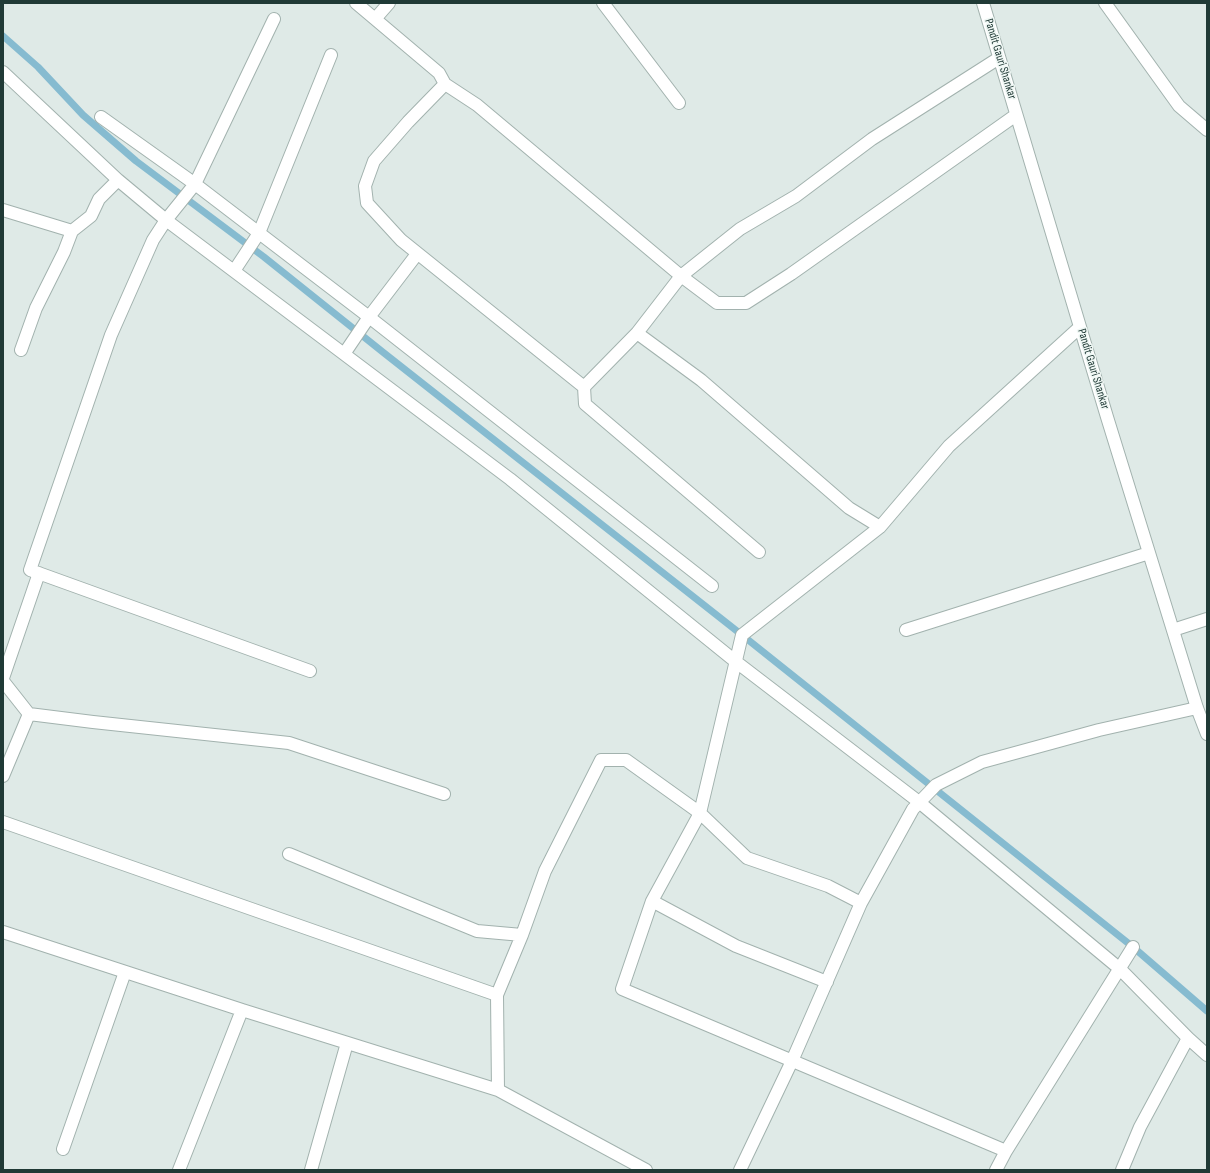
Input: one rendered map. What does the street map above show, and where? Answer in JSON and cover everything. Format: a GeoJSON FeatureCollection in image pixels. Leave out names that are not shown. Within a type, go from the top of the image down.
{"type":"FeatureCollection","features":[{"type":"Feature","properties":{"kind":"street"},"geometry":{"type":"LineString","coordinates":[[356,3],[439,73],[445,84],[477,105],[681,276],[717,303],[746,303],[791,274],[1016,114]]}},
{"type":"Feature","properties":{"kind":"street"},"geometry":{"type":"LineString","coordinates":[[375,19],[389,3]]}},
{"type":"Feature","properties":{"kind":"street"},"geometry":{"type":"LineString","coordinates":[[603,3],[679,103]]}},
{"type":"Feature","properties":{"kind":"street","name":"Pandit Gauri Shankar"},"geometry":{"type":"LineString","coordinates":[[983,3],[1149,553],[1197,708],[1207,734]]}},
{"type":"Feature","properties":{"kind":"street"},"geometry":{"type":"LineString","coordinates":[[1105,3],[1179,106],[1207,130]]}},
{"type":"Feature","properties":{"kind":"street"},"geometry":{"type":"LineString","coordinates":[[274,19],[195,184],[166,220],[153,240],[111,335],[30,570],[310,672]]}},
{"type":"Feature","properties":{"kind":"street"},"geometry":{"type":"LineString","coordinates":[[234,271],[259,233],[330,55]]}},
{"type":"Feature","properties":{"kind":"street"},"geometry":{"type":"LineString","coordinates":[[584,387],[637,333],[681,276],[740,229],[796,196],[872,139],[999,58]]}},
{"type":"Feature","properties":{"kind":"street"},"geometry":{"type":"LineString","coordinates":[[3,72],[118,180],[166,220],[510,479],[735,661],[919,802],[1120,969],[1188,1038],[1207,1055]]}},
{"type":"Feature","properties":{"kind":"street"},"geometry":{"type":"LineString","coordinates":[[445,84],[408,122],[374,161],[365,186],[367,203],[401,240],[417,254],[584,387],[586,404],[759,552]]}},
{"type":"Feature","properties":{"kind":"street"},"geometry":{"type":"LineString","coordinates":[[101,117],[195,184],[369,317],[712,586]]}},
{"type":"Feature","properties":{"kind":"street"},"geometry":{"type":"LineString","coordinates":[[21,350],[36,308],[64,252],[72,231],[91,216],[98,199],[118,180]]}},
{"type":"Feature","properties":{"kind":"street"},"geometry":{"type":"LineString","coordinates":[[3,210],[72,231]]}},
{"type":"Feature","properties":{"kind":"street"},"geometry":{"type":"LineString","coordinates":[[344,354],[369,317],[417,254]]}},
{"type":"Feature","properties":{"kind":"street"},"geometry":{"type":"LineString","coordinates":[[1006,1151],[622,989],[652,901],[700,813],[742,635],[880,527],[949,446],[1080,327]]}},
{"type":"Feature","properties":{"kind":"street"},"geometry":{"type":"LineString","coordinates":[[637,333],[702,380],[849,508],[880,527]]}},
{"type":"Feature","properties":{"kind":"street"},"geometry":{"type":"LineString","coordinates":[[906,630],[1149,553]]}},
{"type":"Feature","properties":{"kind":"street"},"geometry":{"type":"LineString","coordinates":[[3,678],[39,573]]}},
{"type":"Feature","properties":{"kind":"street"},"geometry":{"type":"LineString","coordinates":[[1173,630],[1207,619]]}},
{"type":"Feature","properties":{"kind":"street"},"geometry":{"type":"LineString","coordinates":[[3,681],[29,714],[289,743],[444,794]]}},
{"type":"Feature","properties":{"kind":"street"},"geometry":{"type":"LineString","coordinates":[[740,1170],[792,1061],[860,903],[913,809],[936,784],[982,762],[1099,730],[1197,708]]}},
{"type":"Feature","properties":{"kind":"street"},"geometry":{"type":"LineString","coordinates":[[3,776],[29,714]]}},
{"type":"Feature","properties":{"kind":"street"},"geometry":{"type":"LineString","coordinates":[[498,1090],[497,995],[522,935],[545,871],[601,760],[626,760],[700,813],[747,858],[828,886],[860,903]]}},
{"type":"Feature","properties":{"kind":"street"},"geometry":{"type":"LineString","coordinates":[[3,822],[497,995]]}},
{"type":"Feature","properties":{"kind":"street"},"geometry":{"type":"LineString","coordinates":[[289,854],[476,931],[522,935]]}},
{"type":"Feature","properties":{"kind":"street"},"geometry":{"type":"LineString","coordinates":[[652,901],[736,946],[827,982]]}},
{"type":"Feature","properties":{"kind":"street"},"geometry":{"type":"LineString","coordinates":[[3,932],[242,1010],[498,1090],[646,1170]]}},
{"type":"Feature","properties":{"kind":"street"},"geometry":{"type":"LineString","coordinates":[[996,1170],[1006,1151],[1133,947]]}},
{"type":"Feature","properties":{"kind":"street"},"geometry":{"type":"LineString","coordinates":[[62,1149],[125,972]]}},
{"type":"Feature","properties":{"kind":"street"},"geometry":{"type":"LineString","coordinates":[[179,1170],[242,1010]]}},
{"type":"Feature","properties":{"kind":"street"},"geometry":{"type":"LineString","coordinates":[[1122,1170],[1140,1127],[1188,1038]]}},
{"type":"Feature","properties":{"kind":"street"},"geometry":{"type":"LineString","coordinates":[[311,1170],[347,1043]]}},
{"type":"Feature","properties":{"kind":"waterway"},"geometry":{"type":"LineString","coordinates":[[3,36],[38,67],[83,115],[136,161],[264,257],[742,635],[1133,947],[1207,1011]]}}]}
